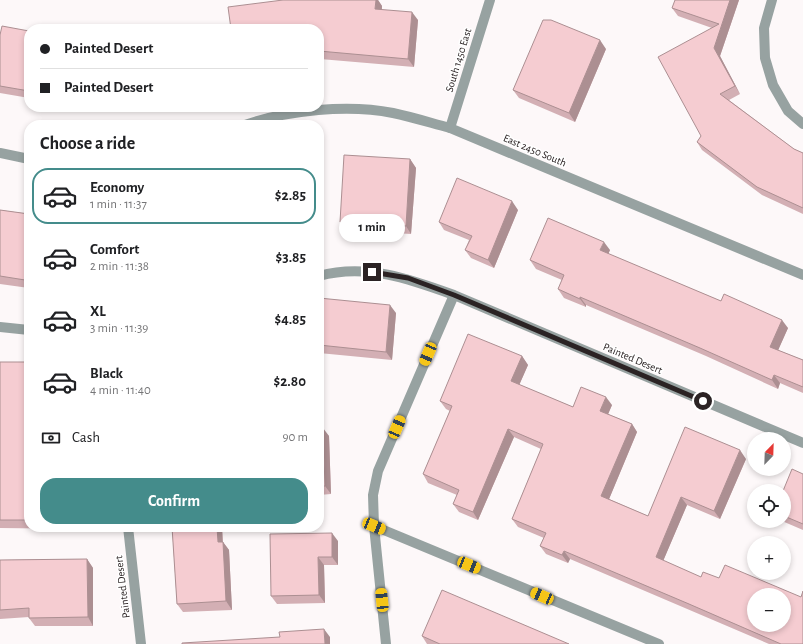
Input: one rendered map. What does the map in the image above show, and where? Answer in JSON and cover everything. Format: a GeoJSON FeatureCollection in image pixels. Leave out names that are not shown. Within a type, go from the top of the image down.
{"type":"FeatureCollection","features":[{"type":"Feature","properties":{"kind":"street","name":"South 1450 East"},"geometry":{"type":"LineString","coordinates":[[450,128],[490,0]]}},
{"type":"Feature","properties":{"kind":"street"},"geometry":{"type":"LineString","coordinates":[[772,0],[764,28],[765,58],[774,85],[788,111],[803,124]]}},
{"type":"Feature","properties":{"kind":"street","name":"East 2450 South"},"geometry":{"type":"LineString","coordinates":[[324,110],[344,109],[392,113],[450,128],[803,275]]}},
{"type":"Feature","properties":{"kind":"street","name":"East 2450 South"},"geometry":{"type":"LineString","coordinates":[[263,120],[294,112]]}},
{"type":"Feature","properties":{"kind":"street"},"geometry":{"type":"LineString","coordinates":[[0,153],[24,158]]}},
{"type":"Feature","properties":{"kind":"street","name":"Painted Desert"},"geometry":{"type":"LineString","coordinates":[[324,275],[337,271],[372,272],[408,278],[454,295],[803,443]]}},
{"type":"Feature","properties":{"kind":"street"},"geometry":{"type":"LineString","coordinates":[[386,644],[374,526],[373,495],[378,471],[454,295]]}},
{"type":"Feature","properties":{"kind":"street"},"geometry":{"type":"LineString","coordinates":[[0,327],[24,329]]}},
{"type":"Feature","properties":{"kind":"street"},"geometry":{"type":"LineString","coordinates":[[374,526],[659,644]]}},
{"type":"Feature","properties":{"kind":"street","name":"Painted Desert"},"geometry":{"type":"LineString","coordinates":[[129,532],[141,644]]}},
{"type":"Feature","properties":{"kind":"building"},"geometry":{"type":"Polygon","coordinates":[[[283,0],[376,0],[375,9],[412,12],[408,59],[324,51],[324,24],[230,24],[228,7],[283,0]]]}},
{"type":"Feature","properties":{"kind":"building"},"geometry":{"type":"Polygon","coordinates":[[[675,0],[730,0],[714,48],[735,86],[720,94],[794,149],[803,153],[803,208],[757,187],[697,142],[701,136],[658,57],[719,24],[672,8],[675,0]]]}},
{"type":"Feature","properties":{"kind":"building"},"geometry":{"type":"Polygon","coordinates":[[[543,20],[551,20],[600,40],[569,113],[513,90],[543,20]]]}},
{"type":"Feature","properties":{"kind":"building"},"geometry":{"type":"Polygon","coordinates":[[[2,26],[24,30],[24,90],[0,86],[0,35],[2,26]]]}},
{"type":"Feature","properties":{"kind":"building"},"geometry":{"type":"Polygon","coordinates":[[[344,155],[410,159],[406,226],[340,222],[344,155]]]}},
{"type":"Feature","properties":{"kind":"building"},"geometry":{"type":"Polygon","coordinates":[[[457,178],[512,201],[488,260],[465,250],[472,236],[439,222],[457,178]]]}},
{"type":"Feature","properties":{"kind":"building"},"geometry":{"type":"Polygon","coordinates":[[[0,210],[24,213],[24,280],[0,276],[0,210]]]}},
{"type":"Feature","properties":{"kind":"building"},"geometry":{"type":"Polygon","coordinates":[[[548,218],[604,242],[600,250],[721,301],[724,294],[782,320],[770,347],[803,360],[803,387],[774,375],[772,380],[700,348],[558,289],[564,275],[530,260],[548,218]]]}},
{"type":"Feature","properties":{"kind":"building"},"geometry":{"type":"Polygon","coordinates":[[[324,298],[390,305],[386,352],[324,346],[324,298]]]}},
{"type":"Feature","properties":{"kind":"building"},"geometry":{"type":"Polygon","coordinates":[[[468,334],[522,356],[511,381],[573,407],[581,387],[606,397],[600,411],[632,424],[601,496],[648,516],[685,427],[740,450],[714,511],[681,497],[656,557],[701,577],[703,572],[719,578],[725,565],[747,574],[747,580],[761,580],[780,588],[747,588],[747,629],[564,551],[562,555],[540,546],[546,533],[512,519],[543,444],[508,429],[473,512],[453,504],[459,490],[423,474],[452,406],[440,401],[468,334]]]}},
{"type":"Feature","properties":{"kind":"building"},"geometry":{"type":"Polygon","coordinates":[[[0,362],[24,362],[24,520],[0,520],[0,362]]]}},
{"type":"Feature","properties":{"kind":"building"},"geometry":{"type":"Polygon","coordinates":[[[324,457],[325,486],[324,486],[324,457]]]}},
{"type":"Feature","properties":{"kind":"building"},"geometry":{"type":"Polygon","coordinates":[[[792,469],[803,474],[803,524],[791,519],[791,484],[786,484],[789,476],[791,476],[792,469]]]}},
{"type":"Feature","properties":{"kind":"building"},"geometry":{"type":"Polygon","coordinates":[[[172,532],[217,532],[218,542],[223,542],[226,601],[177,604],[172,532]]]}},
{"type":"Feature","properties":{"kind":"building"},"geometry":{"type":"Polygon","coordinates":[[[332,533],[332,557],[318,557],[319,595],[271,596],[270,534],[332,533]]]}},
{"type":"Feature","properties":{"kind":"building"},"geometry":{"type":"Polygon","coordinates":[[[87,559],[88,617],[29,618],[29,608],[0,610],[0,560],[87,559]]]}},
{"type":"Feature","properties":{"kind":"building"},"geometry":{"type":"Polygon","coordinates":[[[442,590],[569,644],[440,644],[422,636],[442,590]]]}},
{"type":"Feature","properties":{"kind":"building"},"geometry":{"type":"Polygon","coordinates":[[[803,591],[803,644],[781,644],[753,632],[791,632],[791,593],[801,597],[803,591]]]}},
{"type":"Feature","properties":{"kind":"building"},"geometry":{"type":"Polygon","coordinates":[[[324,629],[325,644],[182,644],[280,637],[279,632],[324,629]]]}},
{"type":"Feature","properties":{"kind":"route"},"geometry":{"type":"LineString","coordinates":[[372,272],[408,278],[454,295],[703,401]]}}]}
